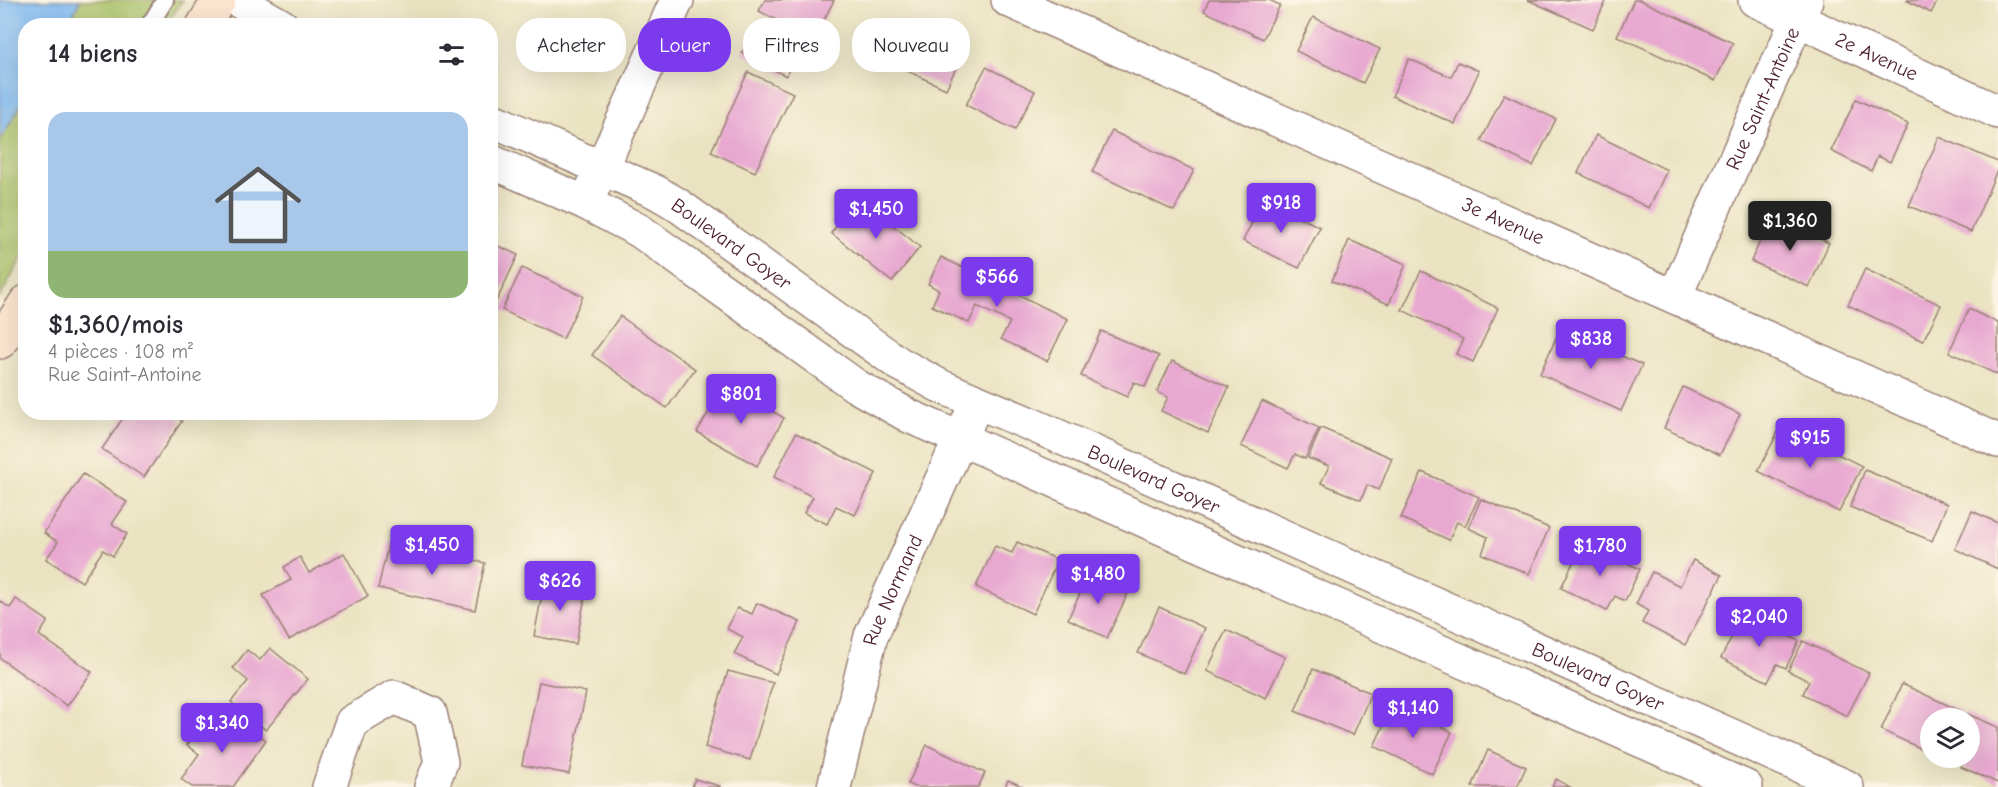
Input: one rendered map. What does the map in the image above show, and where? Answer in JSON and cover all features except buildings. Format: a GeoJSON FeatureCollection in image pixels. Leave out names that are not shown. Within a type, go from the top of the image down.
{"type":"FeatureCollection","features":[{"type":"Feature","properties":{"kind":"main road"},"geometry":{"type":"LineString","coordinates":[[208,18],[219,0]]}},
{"type":"Feature","properties":{"kind":"main road"},"geometry":{"type":"LineString","coordinates":[[0,342],[18,314]]}},
{"type":"Feature","properties":{"kind":"street"},"geometry":{"type":"LineString","coordinates":[[237,0],[268,18]]}},
{"type":"Feature","properties":{"kind":"street"},"geometry":{"type":"LineString","coordinates":[[586,203],[677,0]]}},
{"type":"Feature","properties":{"kind":"street","name":"3e Avenue"},"geometry":{"type":"LineString","coordinates":[[1008,0],[1998,441]]}},
{"type":"Feature","properties":{"kind":"street","name":"2e Avenue"},"geometry":{"type":"LineString","coordinates":[[1755,0],[1802,9],[1998,111]]}},
{"type":"Feature","properties":{"kind":"street","name":"Rue Saint-Antoine"},"geometry":{"type":"LineString","coordinates":[[1675,296],[1802,9]]}},
{"type":"Feature","properties":{"kind":"street","name":"Boulevard Goyer"},"geometry":{"type":"LineString","coordinates":[[498,123],[656,192],[675,203],[898,363],[939,386],[1067,440],[1847,787]]}},
{"type":"Feature","properties":{"kind":"street","name":"Boulevard Goyer"},"geometry":{"type":"LineString","coordinates":[[498,164],[623,220],[663,246],[872,397],[909,416],[1746,787]]}},
{"type":"Feature","properties":{"kind":"street","name":"Rue Normand"},"geometry":{"type":"LineString","coordinates":[[834,787],[871,636],[977,402]]}},
{"type":"Feature","properties":{"kind":"street"},"geometry":{"type":"LineString","coordinates":[[329,787],[352,722],[394,697],[430,713],[441,762],[431,787]]}},
{"type":"Feature","properties":{"kind":"lane"},"geometry":{"type":"LineString","coordinates":[[154,18],[165,0]]}},
{"type":"Feature","properties":{"kind":"green space"},"geometry":{"type":"Polygon","coordinates":[[[80,0],[183,0],[171,18],[72,18],[80,0]]]}},
{"type":"Feature","properties":{"kind":"green space"},"geometry":{"type":"Polygon","coordinates":[[[18,110],[18,265],[0,297],[0,140],[18,110]]]}},
{"type":"Feature","properties":{"kind":"water"},"geometry":{"type":"Polygon","coordinates":[[[0,0],[80,0],[71,18],[18,18],[18,110],[0,140],[0,0]]]}}]}
